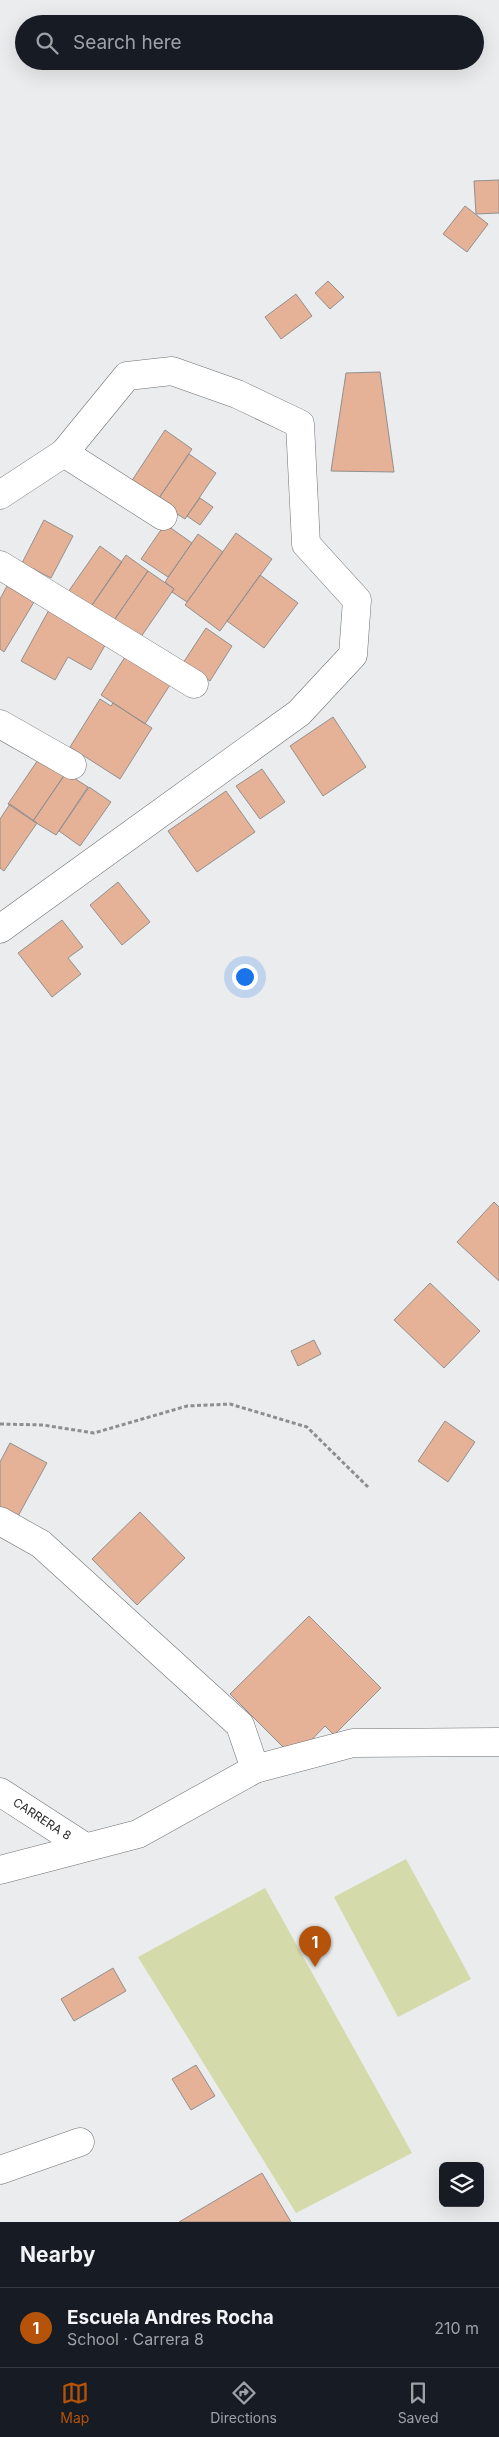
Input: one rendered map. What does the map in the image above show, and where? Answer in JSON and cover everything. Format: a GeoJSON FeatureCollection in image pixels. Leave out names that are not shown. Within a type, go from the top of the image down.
{"type":"FeatureCollection","features":[{"type":"Feature","properties":{"kind":"street"},"geometry":{"type":"LineString","coordinates":[[0,495],[64,453],[127,376],[172,371],[237,394],[300,424],[306,544],[357,600],[353,656],[299,713],[0,929]]}},
{"type":"Feature","properties":{"kind":"street"},"geometry":{"type":"LineString","coordinates":[[64,453],[163,516]]}},
{"type":"Feature","properties":{"kind":"street"},"geometry":{"type":"LineString","coordinates":[[0,565],[194,684]]}},
{"type":"Feature","properties":{"kind":"street"},"geometry":{"type":"LineString","coordinates":[[0,724],[72,764]]}},
{"type":"Feature","properties":{"kind":"street"},"geometry":{"type":"LineString","coordinates":[[0,1521],[42,1544],[240,1725],[254,1769]]}},
{"type":"Feature","properties":{"kind":"street"},"geometry":{"type":"LineString","coordinates":[[0,1870],[138,1834],[254,1769],[353,1743],[499,1742]]}},
{"type":"Feature","properties":{"kind":"street","name":"CARRERA 8"},"geometry":{"type":"LineString","coordinates":[[0,1792],[85,1847]]}},
{"type":"Feature","properties":{"kind":"street"},"geometry":{"type":"LineString","coordinates":[[0,2170],[80,2142]]}},
{"type":"Feature","properties":{"kind":"path"},"geometry":{"type":"LineString","coordinates":[[0,1424],[43,1426],[94,1433],[187,1406],[230,1404],[307,1427],[369,1488]]}},
{"type":"Feature","properties":{"kind":"green space"},"geometry":{"type":"Polygon","coordinates":[[[406,1859],[471,1979],[398,2017],[334,1897],[406,1859]]]}},
{"type":"Feature","properties":{"kind":"green space"},"geometry":{"type":"Polygon","coordinates":[[[265,1888],[412,2153],[296,2213],[138,1957],[265,1888]]]}},
{"type":"Feature","properties":{"kind":"building"},"geometry":{"type":"Polygon","coordinates":[[[499,180],[499,213],[476,214],[474,181],[499,180]]]}},
{"type":"Feature","properties":{"kind":"building"},"geometry":{"type":"Polygon","coordinates":[[[465,206],[488,224],[467,252],[443,234],[465,206]]]}},
{"type":"Feature","properties":{"kind":"building"},"geometry":{"type":"Polygon","coordinates":[[[328,281],[344,297],[330,309],[315,293],[328,281]]]}},
{"type":"Feature","properties":{"kind":"building"},"geometry":{"type":"Polygon","coordinates":[[[296,294],[312,316],[281,339],[265,317],[296,294]]]}},
{"type":"Feature","properties":{"kind":"building"},"geometry":{"type":"Polygon","coordinates":[[[380,372],[394,472],[331,471],[346,373],[380,372]]]}},
{"type":"Feature","properties":{"kind":"building"},"geometry":{"type":"Polygon","coordinates":[[[165,430],[192,449],[157,501],[131,482],[165,430]]]}},
{"type":"Feature","properties":{"kind":"building"},"geometry":{"type":"Polygon","coordinates":[[[189,454],[216,473],[185,519],[157,501],[189,454]]]}},
{"type":"Feature","properties":{"kind":"building"},"geometry":{"type":"Polygon","coordinates":[[[200,498],[213,507],[200,525],[187,516],[200,498]]]}},
{"type":"Feature","properties":{"kind":"building"},"geometry":{"type":"Polygon","coordinates":[[[44,520],[73,536],[51,578],[22,563],[44,520]]]}},
{"type":"Feature","properties":{"kind":"building"},"geometry":{"type":"Polygon","coordinates":[[[165,524],[192,543],[168,577],[141,559],[165,524]]]}},
{"type":"Feature","properties":{"kind":"building"},"geometry":{"type":"Polygon","coordinates":[[[236,533],[272,559],[220,631],[185,605],[236,533]]]}},
{"type":"Feature","properties":{"kind":"building"},"geometry":{"type":"Polygon","coordinates":[[[198,534],[223,552],[187,602],[172,592],[174,589],[165,582],[198,534]]]}},
{"type":"Feature","properties":{"kind":"building"},"geometry":{"type":"Polygon","coordinates":[[[100,546],[122,562],[88,611],[66,595],[100,546]]]}},
{"type":"Feature","properties":{"kind":"building"},"geometry":{"type":"Polygon","coordinates":[[[126,555],[148,571],[110,626],[88,611],[126,555]]]}},
{"type":"Feature","properties":{"kind":"building"},"geometry":{"type":"Polygon","coordinates":[[[148,571],[174,589],[136,644],[110,626],[148,571]]]}},
{"type":"Feature","properties":{"kind":"building"},"geometry":{"type":"Polygon","coordinates":[[[260,575],[298,603],[264,648],[227,621],[260,575]]]}},
{"type":"Feature","properties":{"kind":"building"},"geometry":{"type":"Polygon","coordinates":[[[7,586],[34,602],[4,652],[0,649],[0,599],[7,586]]]}},
{"type":"Feature","properties":{"kind":"building"},"geometry":{"type":"Polygon","coordinates":[[[50,608],[108,640],[91,670],[68,657],[55,680],[21,661],[50,608]]]}},
{"type":"Feature","properties":{"kind":"building"},"geometry":{"type":"Polygon","coordinates":[[[206,628],[232,646],[210,681],[183,663],[206,628]]]}},
{"type":"Feature","properties":{"kind":"building"},"geometry":{"type":"Polygon","coordinates":[[[130,649],[175,677],[145,724],[101,695],[130,649]]]}},
{"type":"Feature","properties":{"kind":"building"},"geometry":{"type":"Polygon","coordinates":[[[100,699],[111,706],[113,703],[152,728],[120,779],[70,747],[100,699]]]}},
{"type":"Feature","properties":{"kind":"building"},"geometry":{"type":"Polygon","coordinates":[[[333,717],[366,767],[323,796],[290,746],[333,717]]]}},
{"type":"Feature","properties":{"kind":"building"},"geometry":{"type":"Polygon","coordinates":[[[40,757],[65,774],[33,821],[8,804],[40,757]]]}},
{"type":"Feature","properties":{"kind":"building"},"geometry":{"type":"Polygon","coordinates":[[[262,769],[285,802],[260,819],[236,786],[262,769]]]}},
{"type":"Feature","properties":{"kind":"building"},"geometry":{"type":"Polygon","coordinates":[[[66,773],[88,787],[56,835],[33,821],[66,773]]]}},
{"type":"Feature","properties":{"kind":"building"},"geometry":{"type":"Polygon","coordinates":[[[89,787],[111,802],[80,846],[59,831],[89,787]]]}},
{"type":"Feature","properties":{"kind":"building"},"geometry":{"type":"Polygon","coordinates":[[[226,791],[255,832],[197,872],[168,831],[226,791]]]}},
{"type":"Feature","properties":{"kind":"building"},"geometry":{"type":"Polygon","coordinates":[[[10,804],[37,823],[4,871],[0,868],[0,819],[10,804]]]}},
{"type":"Feature","properties":{"kind":"building"},"geometry":{"type":"Polygon","coordinates":[[[118,882],[150,922],[122,945],[90,905],[118,882]]]}},
{"type":"Feature","properties":{"kind":"building"},"geometry":{"type":"Polygon","coordinates":[[[62,920],[83,947],[68,958],[81,974],[52,997],[18,953],[62,920]]]}},
{"type":"Feature","properties":{"kind":"building"},"geometry":{"type":"Polygon","coordinates":[[[494,1202],[499,1207],[499,1281],[457,1242],[494,1202]]]}},
{"type":"Feature","properties":{"kind":"building"},"geometry":{"type":"Polygon","coordinates":[[[430,1283],[480,1331],[444,1368],[394,1320],[430,1283]]]}},
{"type":"Feature","properties":{"kind":"building"},"geometry":{"type":"Polygon","coordinates":[[[314,1340],[321,1354],[298,1366],[291,1351],[314,1340]]]}},
{"type":"Feature","properties":{"kind":"building"},"geometry":{"type":"Polygon","coordinates":[[[445,1421],[475,1442],[448,1482],[418,1461],[445,1421]]]}},
{"type":"Feature","properties":{"kind":"building"},"geometry":{"type":"Polygon","coordinates":[[[10,1443],[47,1463],[17,1518],[0,1508],[0,1462],[10,1443]]]}},
{"type":"Feature","properties":{"kind":"building"},"geometry":{"type":"Polygon","coordinates":[[[140,1512],[185,1558],[137,1605],[92,1559],[140,1512]]]}},
{"type":"Feature","properties":{"kind":"building"},"geometry":{"type":"Polygon","coordinates":[[[309,1616],[381,1688],[334,1735],[325,1726],[294,1758],[230,1694],[309,1616]]]}},
{"type":"Feature","properties":{"kind":"building"},"geometry":{"type":"Polygon","coordinates":[[[113,1968],[126,1991],[74,2021],[61,1999],[113,1968]]]}},
{"type":"Feature","properties":{"kind":"building"},"geometry":{"type":"Polygon","coordinates":[[[196,2065],[215,2096],[191,2110],[172,2079],[196,2065]]]}},
{"type":"Feature","properties":{"kind":"building"},"geometry":{"type":"Polygon","coordinates":[[[262,2173],[291,2222],[179,2222],[228,2193],[262,2173]]]}},
{"type":"Feature","properties":{"kind":"place","name":"Escuela Andres Rocha"},"geometry":{"type":"Point","coordinates":[315,1967]}}]}
